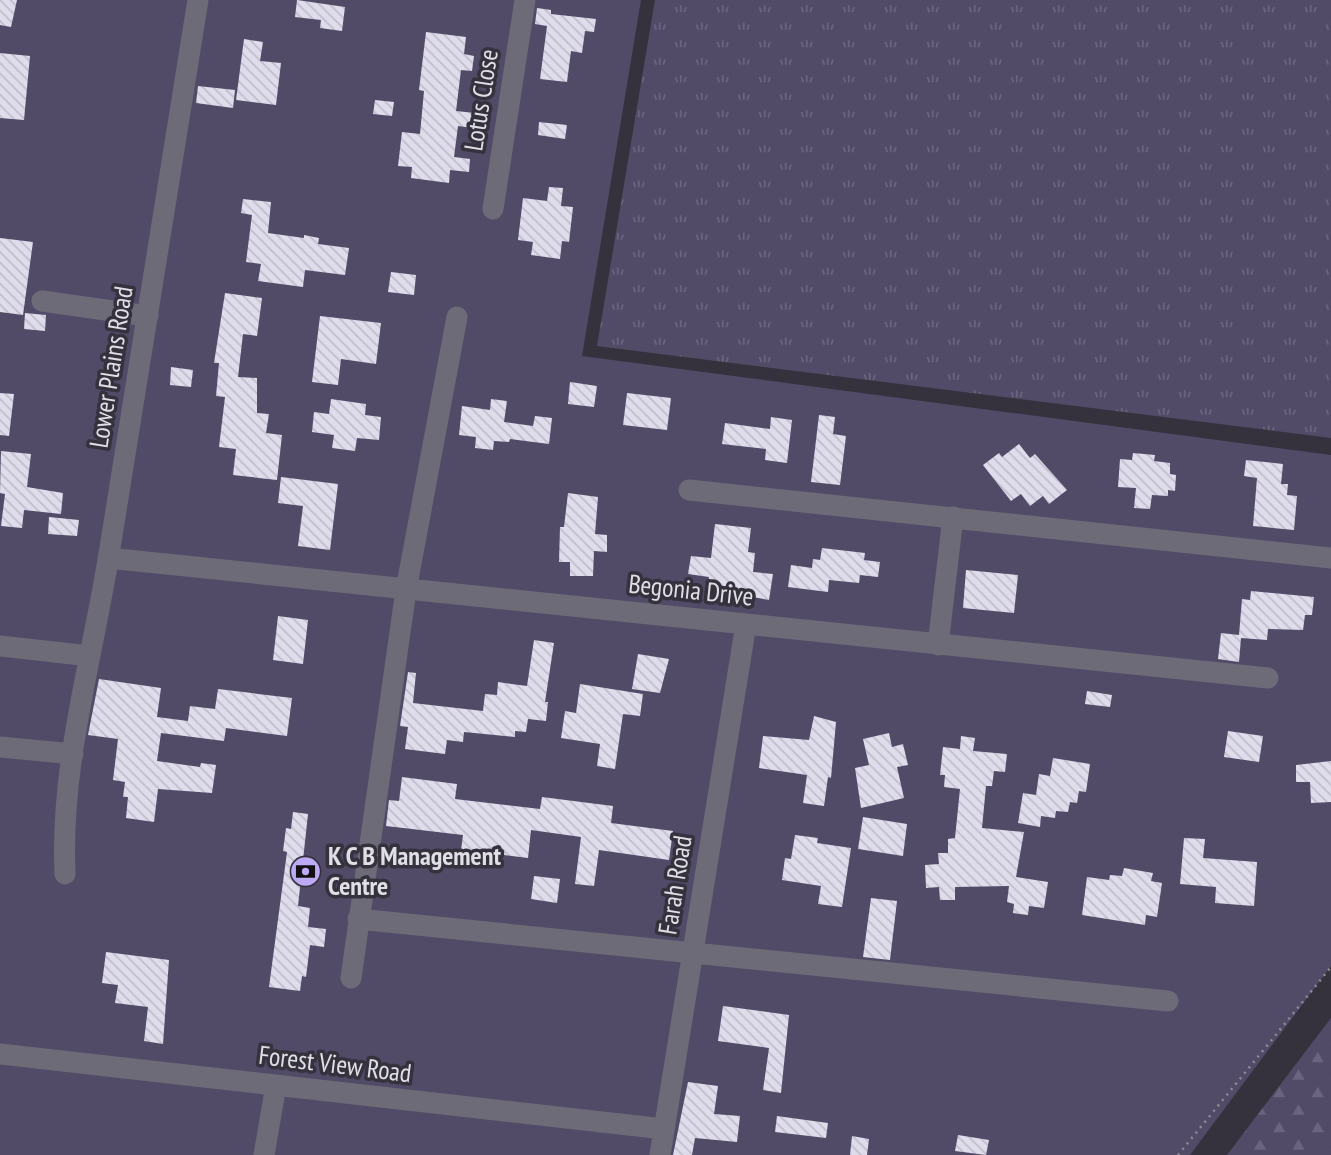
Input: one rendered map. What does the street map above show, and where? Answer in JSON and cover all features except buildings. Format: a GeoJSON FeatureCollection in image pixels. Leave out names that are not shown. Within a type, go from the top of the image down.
{"type":"FeatureCollection","features":[{"type":"Feature","properties":{"kind":"street","name":"Lower Plains Road"},"geometry":{"type":"LineString","coordinates":[[65,874],[63,833],[74,748],[108,558],[198,0]]}},
{"type":"Feature","properties":{"kind":"street","name":"Lotus Close"},"geometry":{"type":"LineString","coordinates":[[493,209],[525,0]]}},
{"type":"Feature","properties":{"kind":"street"},"geometry":{"type":"LineString","coordinates":[[42,301],[148,316]]}},
{"type":"Feature","properties":{"kind":"street"},"geometry":{"type":"LineString","coordinates":[[351,978],[406,590],[457,317]]}},
{"type":"Feature","properties":{"kind":"street"},"geometry":{"type":"LineString","coordinates":[[689,490],[1331,558]]}},
{"type":"Feature","properties":{"kind":"street"},"geometry":{"type":"LineString","coordinates":[[938,645],[953,517]]}},
{"type":"Feature","properties":{"kind":"street","name":"Begonia Drive"},"geometry":{"type":"LineString","coordinates":[[108,558],[1268,678]]}},
{"type":"Feature","properties":{"kind":"street","name":"Farah Road"},"geometry":{"type":"LineString","coordinates":[[660,1155],[746,624]]}},
{"type":"Feature","properties":{"kind":"street"},"geometry":{"type":"LineString","coordinates":[[0,646],[90,656]]}},
{"type":"Feature","properties":{"kind":"street"},"geometry":{"type":"LineString","coordinates":[[0,747],[74,748]]}},
{"type":"Feature","properties":{"kind":"street"},"geometry":{"type":"LineString","coordinates":[[358,919],[1168,1001]]}},
{"type":"Feature","properties":{"kind":"street","name":"Forest View Road"},"geometry":{"type":"LineString","coordinates":[[0,1054],[664,1129]]}},
{"type":"Feature","properties":{"kind":"street"},"geometry":{"type":"LineString","coordinates":[[264,1155],[276,1085]]}},
{"type":"Feature","properties":{"kind":"path"},"geometry":{"type":"LineString","coordinates":[[1178,1155],[1331,967]]}},
{"type":"Feature","properties":{"kind":"green space"},"geometry":{"type":"Polygon","coordinates":[[[0,0],[641,0],[582,356],[1331,455],[1331,966],[1190,1155],[0,1155],[0,0]]]}},
{"type":"Feature","properties":{"kind":"green space"},"geometry":{"type":"Polygon","coordinates":[[[655,0],[1331,0],[1331,438],[597,346],[655,0]]]}},
{"type":"Feature","properties":{"kind":"green space"},"geometry":{"type":"Polygon","coordinates":[[[1331,1018],[1331,1155],[1227,1155],[1331,1018]]]}},
{"type":"Feature","properties":{"kind":"place","name":"K C B Management Centre"},"geometry":{"type":"Point","coordinates":[305,871]}}]}
